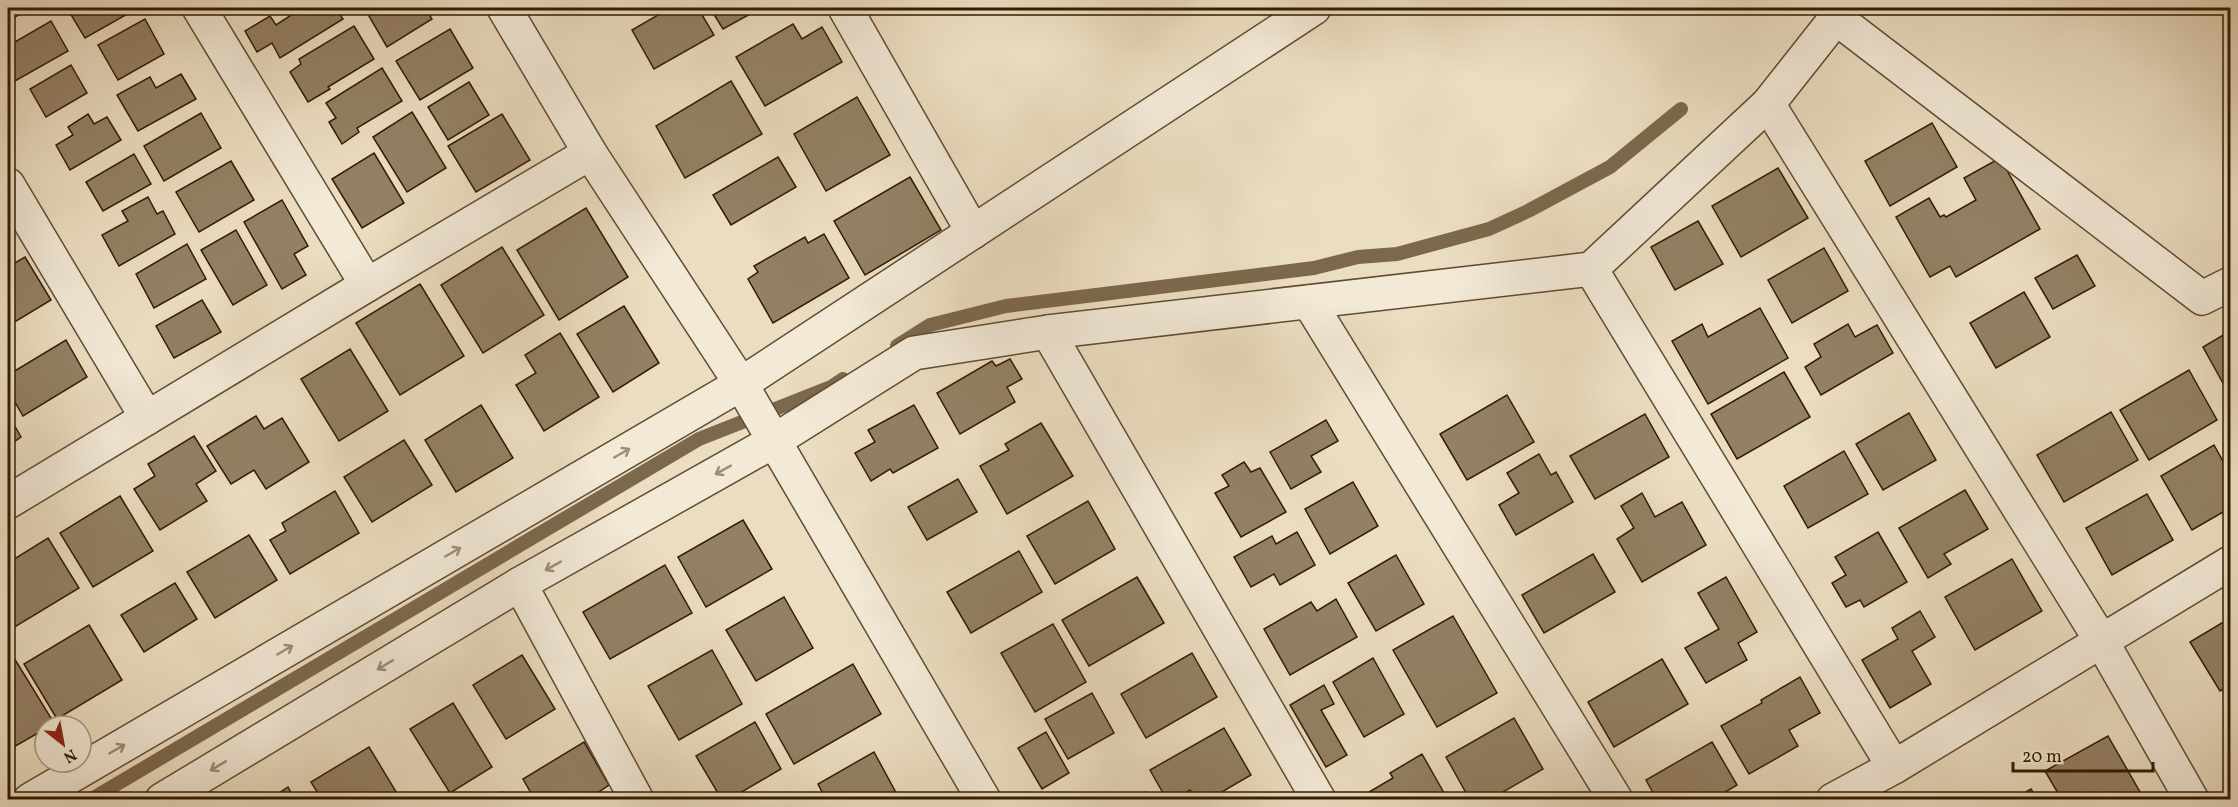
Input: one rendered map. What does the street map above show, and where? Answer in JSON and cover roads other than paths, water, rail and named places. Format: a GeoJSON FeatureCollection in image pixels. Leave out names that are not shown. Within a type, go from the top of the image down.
{"type":"FeatureCollection","features":[{"type":"Feature","properties":{"kind":"street"},"geometry":{"type":"LineString","coordinates":[[199,8],[367,285]]}},
{"type":"Feature","properties":{"kind":"street"},"geometry":{"type":"LineString","coordinates":[[504,8],[590,153],[741,384],[984,800]]}},
{"type":"Feature","properties":{"kind":"street"},"geometry":{"type":"LineString","coordinates":[[844,8],[973,232]]}},
{"type":"Feature","properties":{"kind":"street"},"geometry":{"type":"LineString","coordinates":[[30,800],[741,384],[1314,8]]}},
{"type":"Feature","properties":{"kind":"street"},"geometry":{"type":"LineString","coordinates":[[162,800],[520,584],[774,441],[914,353],[1048,332],[1591,269],[1768,104],[1828,13],[2202,298],[2230,284]]}},
{"type":"Feature","properties":{"kind":"street"},"geometry":{"type":"LineString","coordinates":[[1768,104],[2102,642],[2192,800]]}},
{"type":"Feature","properties":{"kind":"street"},"geometry":{"type":"LineString","coordinates":[[8,502],[590,153]]}},
{"type":"Feature","properties":{"kind":"street"},"geometry":{"type":"LineString","coordinates":[[9,190],[147,418]]}},
{"type":"Feature","properties":{"kind":"street"},"geometry":{"type":"LineString","coordinates":[[1591,269],[1894,767]]}},
{"type":"Feature","properties":{"kind":"street"},"geometry":{"type":"LineString","coordinates":[[1310,303],[1616,800]]}},
{"type":"Feature","properties":{"kind":"street"},"geometry":{"type":"LineString","coordinates":[[1048,332],[1319,800]]}},
{"type":"Feature","properties":{"kind":"street"},"geometry":{"type":"LineString","coordinates":[[1833,800],[1894,767],[2230,563]]}},
{"type":"Feature","properties":{"kind":"street"},"geometry":{"type":"LineString","coordinates":[[520,584],[638,800]]}},
{"type":"Feature","properties":{"kind":"waterway"},"geometry":{"type":"LineString","coordinates":[[897,346],[930,325],[1006,306],[1314,268],[1358,257],[1397,254],[1489,229],[1610,167],[1681,109]]}},
{"type":"Feature","properties":{"kind":"waterway"},"geometry":{"type":"LineString","coordinates":[[90,800],[699,439],[831,387],[843,379]]}}]}
